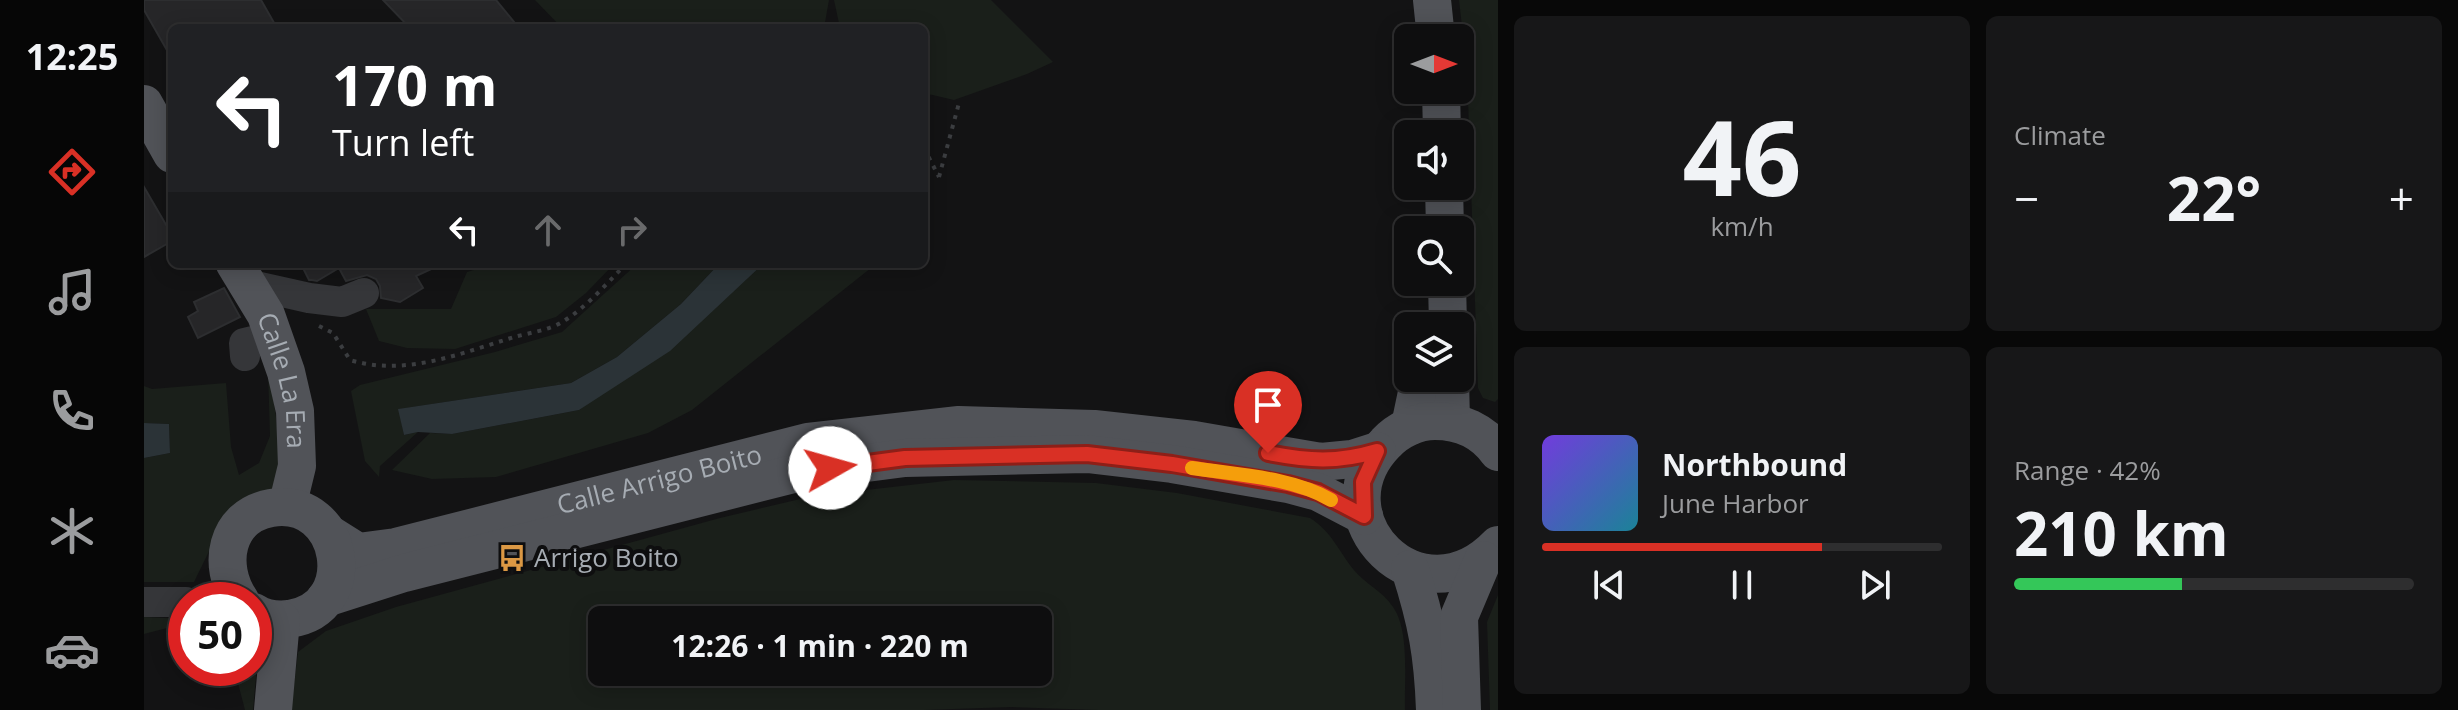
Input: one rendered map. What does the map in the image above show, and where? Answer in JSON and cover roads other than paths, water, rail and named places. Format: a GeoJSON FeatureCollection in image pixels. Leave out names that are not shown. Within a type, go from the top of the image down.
{"type":"FeatureCollection","features":[{"type":"Feature","properties":{"kind":"main road"},"geometry":{"type":"LineString","coordinates":[[1406,0],[1409,24]]}},
{"type":"Feature","properties":{"kind":"main road"},"geometry":{"type":"LineString","coordinates":[[1432,0],[1435,24]]}},
{"type":"Feature","properties":{"kind":"main road"},"geometry":{"type":"LineString","coordinates":[[144,104],[168,147]]}},
{"type":"Feature","properties":{"kind":"main road","name":"Calle La Era"},"geometry":{"type":"LineString","coordinates":[[241,274],[266,315],[259,346],[286,372],[295,411],[297,466],[287,507]]}},
{"type":"Feature","properties":{"kind":"main road"},"geometry":{"type":"LineString","coordinates":[[1410,426],[1417,392]]}},
{"type":"Feature","properties":{"kind":"main road"},"geometry":{"type":"LineString","coordinates":[[1450,392],[1451,422]]}},
{"type":"Feature","properties":{"kind":"main road"},"geometry":{"type":"LineString","coordinates":[[1490,552],[1460,571],[1435,575],[1410,569],[1390,557],[1373,538],[1364,516],[1363,482],[1377,451],[1392,436],[1410,426],[1430,421],[1451,422],[1473,429],[1496,443]]}},
{"type":"Feature","properties":{"kind":"main road","name":"Calle Arrigo Boito"},"geometry":{"type":"LineString","coordinates":[[331,535],[358,552],[396,547],[808,442],[959,425],[1094,429],[1194,440],[1321,462],[1352,459],[1377,451]]}},
{"type":"Feature","properties":{"kind":"main road","name":"Calle Arrigo Boito"},"geometry":{"type":"LineString","coordinates":[[326,598],[404,573],[805,471],[905,458],[1087,454],[1158,462],[1288,484],[1318,492],[1364,516]]}},
{"type":"Feature","properties":{"kind":"main road"},"geometry":{"type":"LineString","coordinates":[[232,582],[226,567],[228,547],[236,530],[250,517],[268,509],[287,507],[312,516],[331,535],[338,559],[334,583],[326,598],[314,610],[298,618],[272,611]]}},
{"type":"Feature","properties":{"kind":"main road"},"geometry":{"type":"LineString","coordinates":[[1462,710],[1459,617],[1490,552]]}},
{"type":"Feature","properties":{"kind":"main road"},"geometry":{"type":"LineString","coordinates":[[1410,569],[1433,655],[1435,710]]}},
{"type":"Feature","properties":{"kind":"main road"},"geometry":{"type":"LineString","coordinates":[[266,686],[273,710]]}},
{"type":"Feature","properties":{"kind":"street"},"geometry":{"type":"LineString","coordinates":[[241,274],[309,298],[342,302],[364,293]]}},
{"type":"Feature","properties":{"kind":"street"},"geometry":{"type":"LineString","coordinates":[[144,602],[168,602]]}},
{"type":"Feature","properties":{"kind":"place","name":"Arrigo Boito"},"geometry":{"type":"Point","coordinates":[512,558]}}]}
